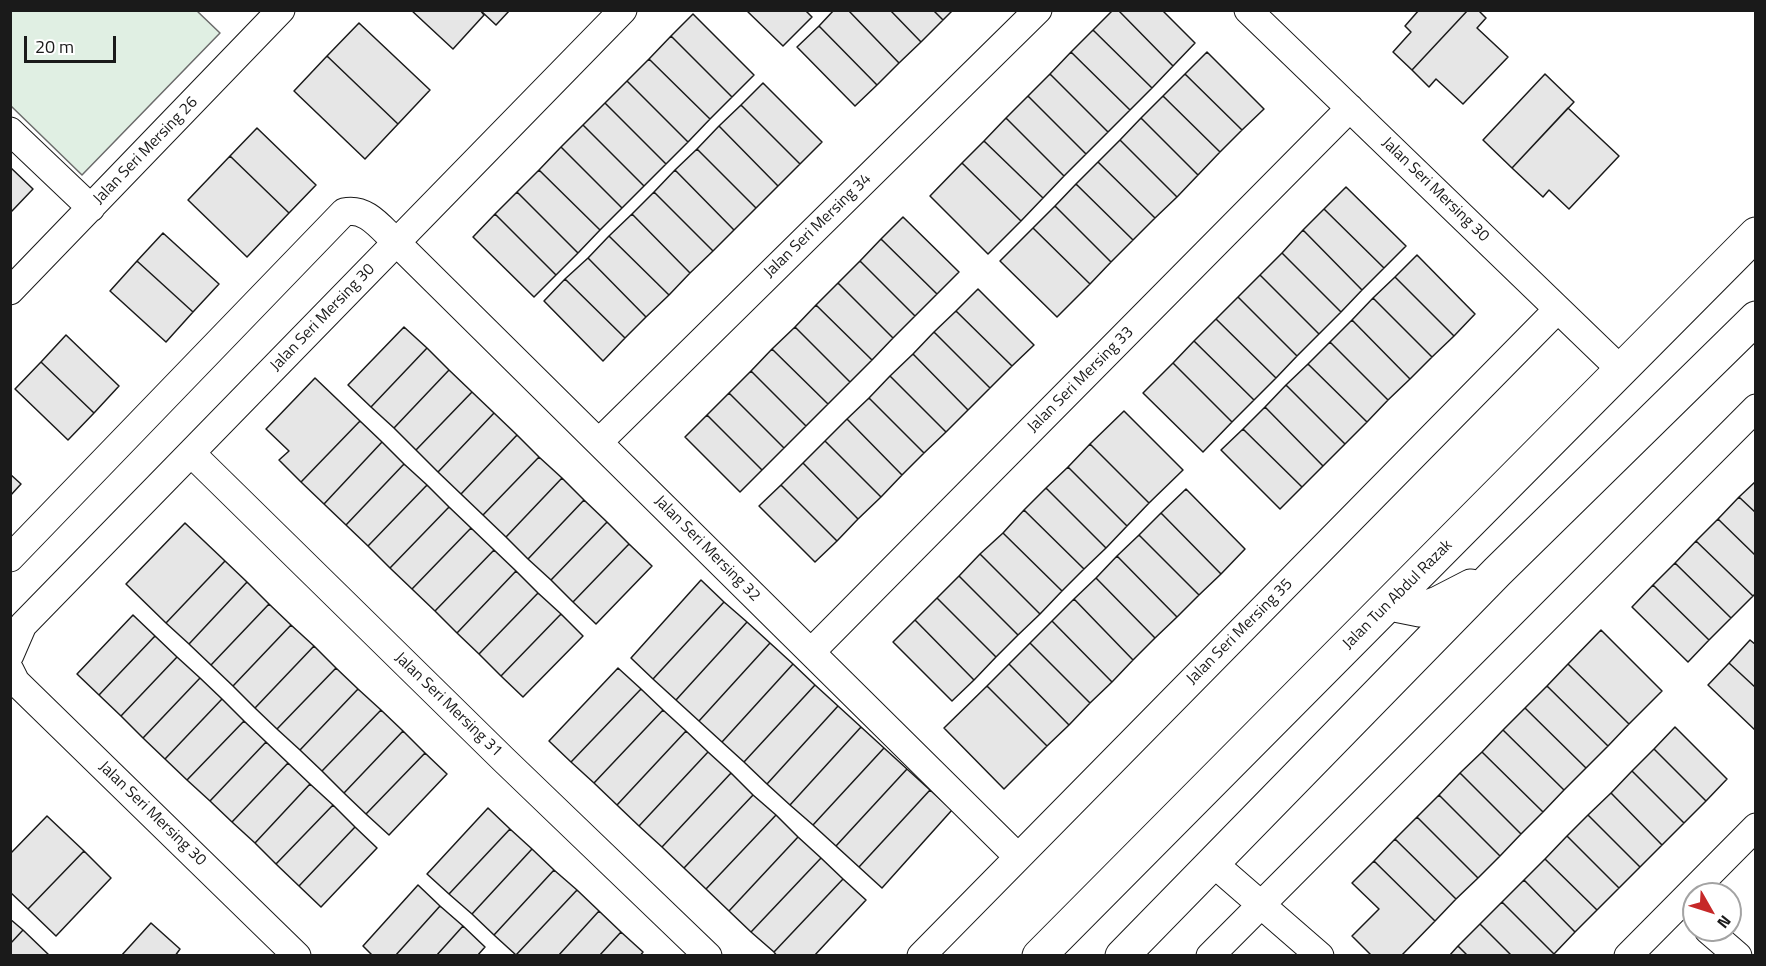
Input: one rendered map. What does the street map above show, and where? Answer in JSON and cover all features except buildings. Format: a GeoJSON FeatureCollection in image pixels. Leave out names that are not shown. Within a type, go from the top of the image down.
{"type":"FeatureCollection","features":[{"type":"Feature","properties":{"kind":"main road","name":"Jalan Tun Abdul Razak"},"geometry":{"type":"LineString","coordinates":[[1039,956],[1755,234]]}},
{"type":"Feature","properties":{"kind":"main road"},"geometry":{"type":"LineString","coordinates":[[1122,956],[1497,572],[1755,318]]}},
{"type":"Feature","properties":{"kind":"main road"},"geometry":{"type":"LineString","coordinates":[[1390,604],[1420,610],[1497,572]]}},
{"type":"Feature","properties":{"kind":"street","name":"Jalan Seri Mersing 26"},"geometry":{"type":"LineString","coordinates":[[10,291],[280,10]]}},
{"type":"Feature","properties":{"kind":"street","name":"Jalan Seri Mersing 30"},"geometry":{"type":"LineString","coordinates":[[10,655],[23,626],[623,10]]}},
{"type":"Feature","properties":{"kind":"street","name":"Jalan Seri Mersing 34"},"geometry":{"type":"LineString","coordinates":[[598,442],[1038,10]]}},
{"type":"Feature","properties":{"kind":"street","name":"Jalan Seri Mersing 30"},"geometry":{"type":"LineString","coordinates":[[1248,10],[1621,370]]}},
{"type":"Feature","properties":{"kind":"street","name":"Jalan Seri Mersing 33"},"geometry":{"type":"LineString","coordinates":[[811,652],[1350,108]]}},
{"type":"Feature","properties":{"kind":"street"},"geometry":{"type":"LineString","coordinates":[[10,131],[91,208]]}},
{"type":"Feature","properties":{"kind":"street","name":"Jalan Seri Mersing 32"},"geometry":{"type":"LineString","coordinates":[[10,558],[344,212],[355,209],[368,216],[396,242],[1018,857]]}},
{"type":"Feature","properties":{"kind":"street","name":"Jalan Seri Mersing 35"},"geometry":{"type":"LineString","coordinates":[[921,956],[1558,309]]}},
{"type":"Feature","properties":{"kind":"street"},"geometry":{"type":"LineString","coordinates":[[1210,956],[1755,408]]}},
{"type":"Feature","properties":{"kind":"street","name":"Jalan Seri Mersing 31"},"geometry":{"type":"LineString","coordinates":[[191,453],[502,759],[708,956]]}},
{"type":"Feature","properties":{"kind":"street","name":"Jalan Seri Mersing 30"},"geometry":{"type":"LineString","coordinates":[[10,670],[16,682],[297,956]]}},
{"type":"Feature","properties":{"kind":"street"},"geometry":{"type":"LineString","coordinates":[[1710,882],[1755,827]]}},
{"type":"Feature","properties":{"kind":"street"},"geometry":{"type":"LineString","coordinates":[[1213,863],[1320,956]]}},
{"type":"Feature","properties":{"kind":"street"},"geometry":{"type":"LineString","coordinates":[[1628,956],[1682,914]]}},
{"type":"Feature","properties":{"kind":"street"},"geometry":{"type":"LineString","coordinates":[[1722,942],[1738,956]]}},
{"type":"Feature","properties":{"kind":"green space"},"geometry":{"type":"Polygon","coordinates":[[[10,11],[197,11],[220,33],[82,175],[11,106],[10,11]]]}}]}
